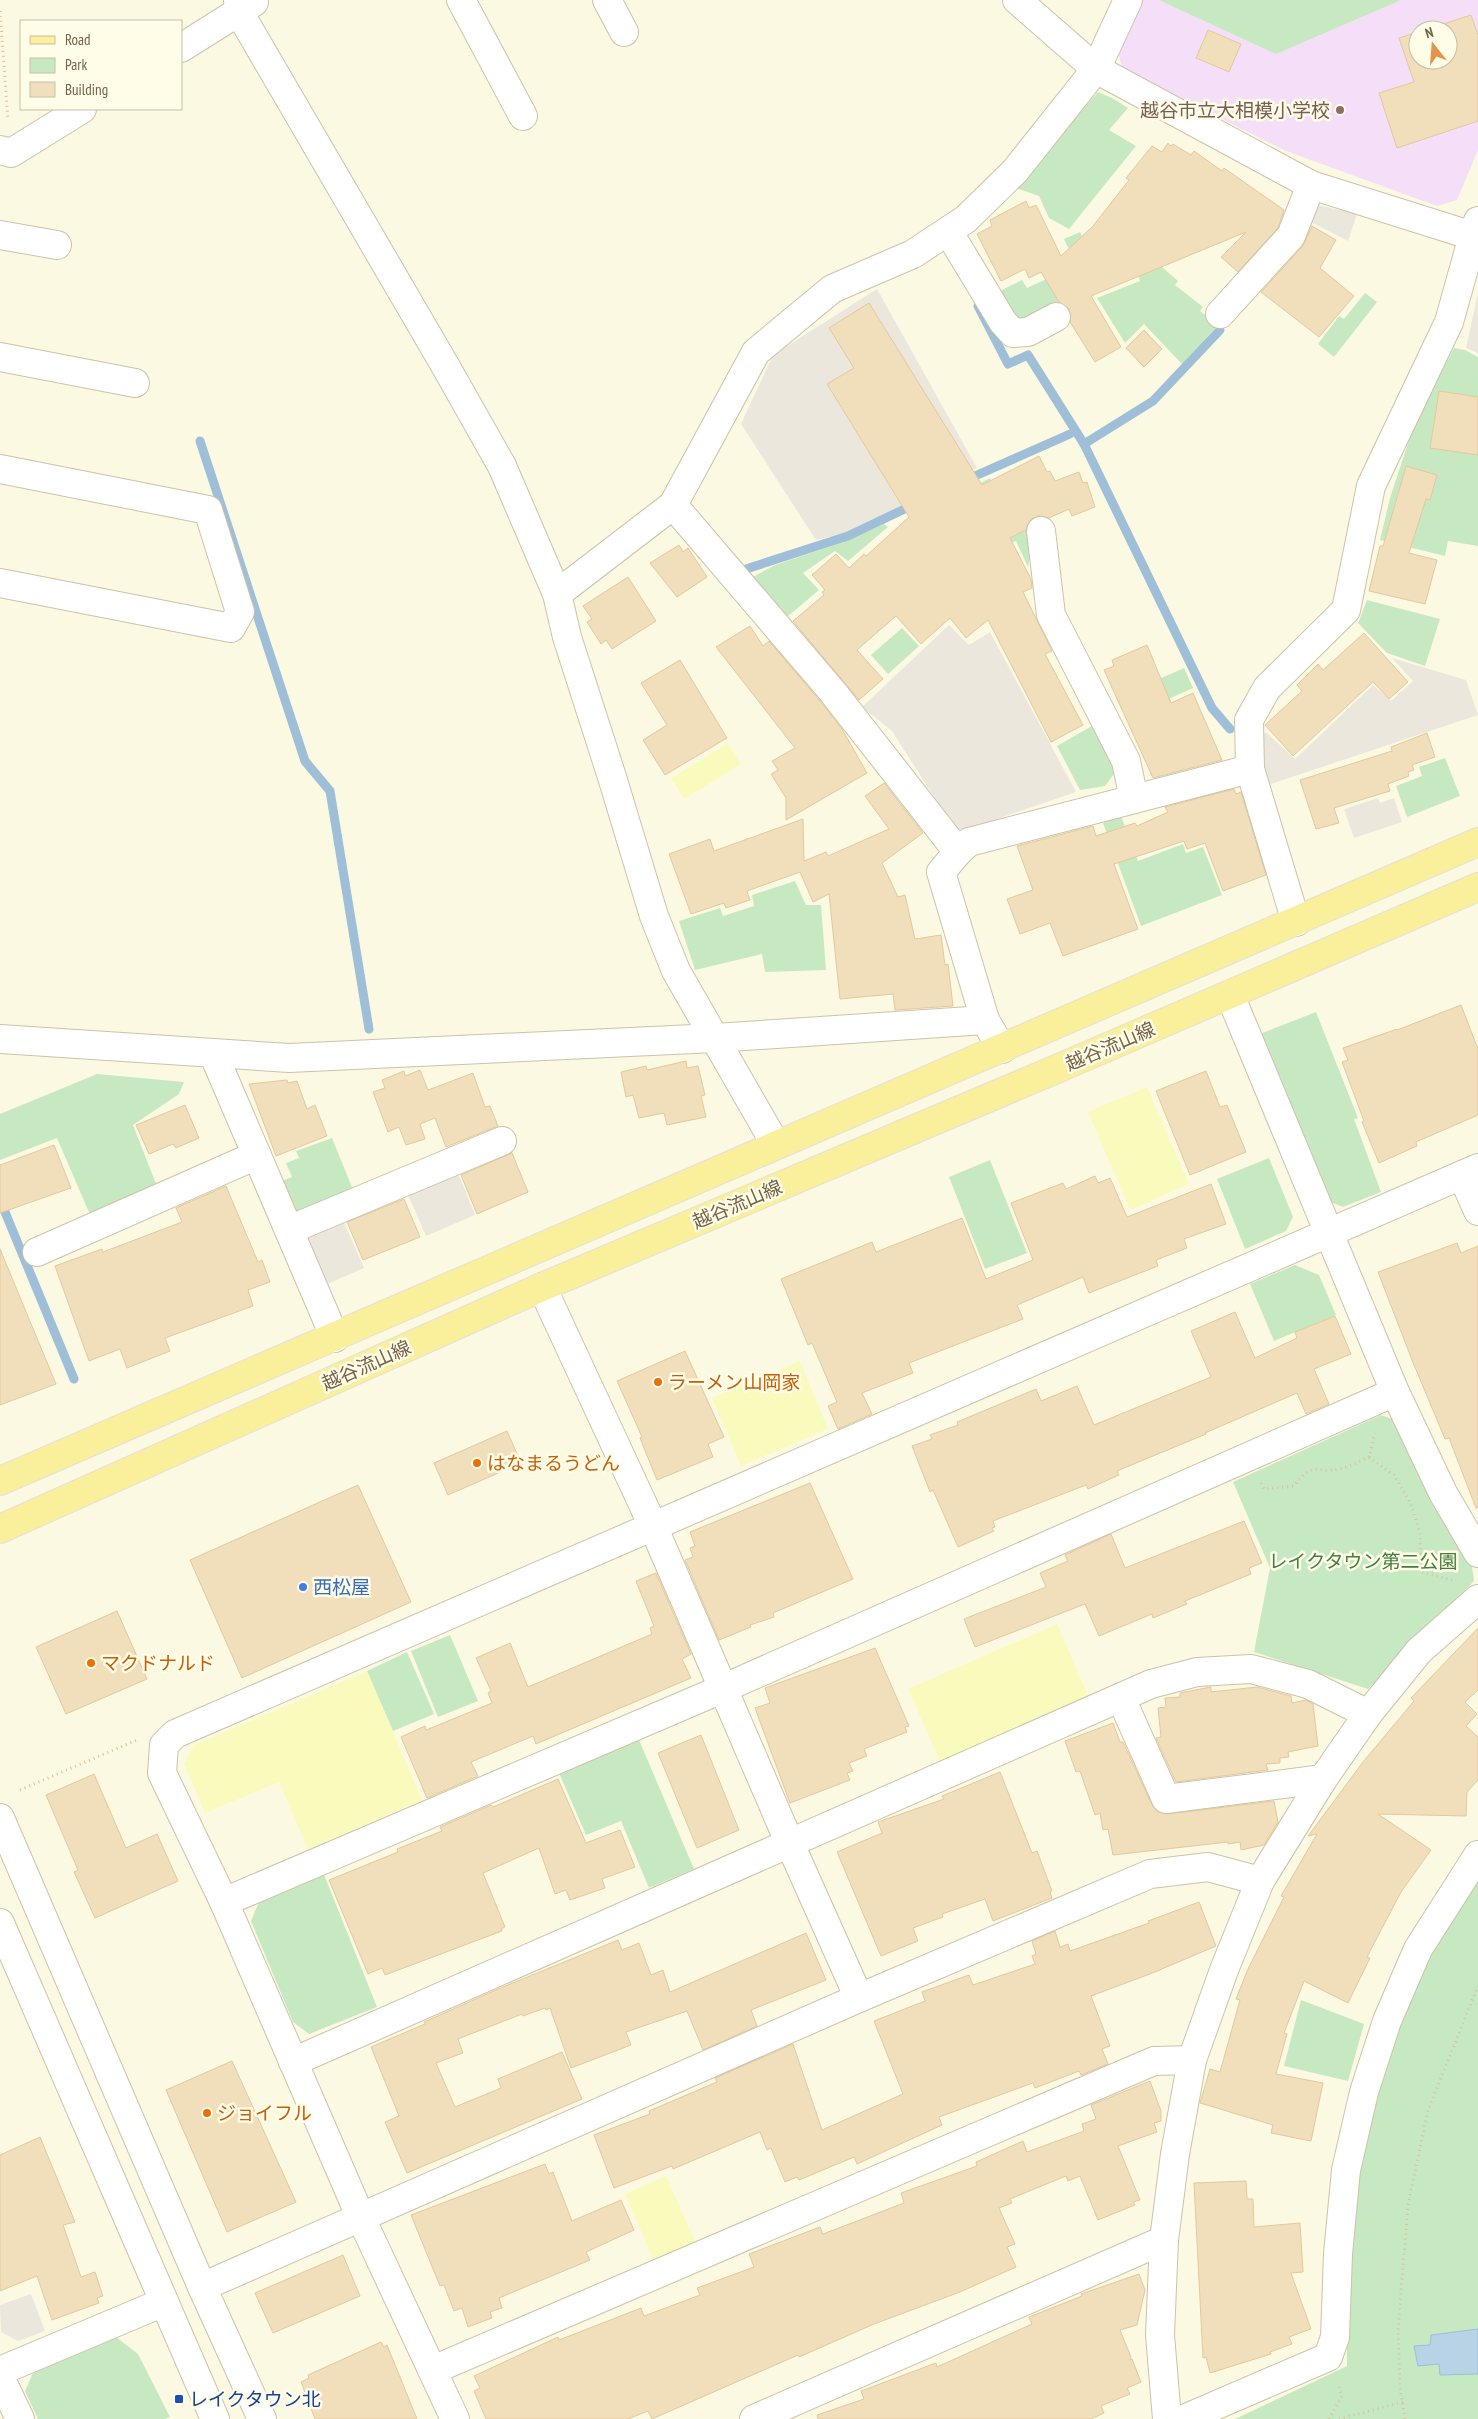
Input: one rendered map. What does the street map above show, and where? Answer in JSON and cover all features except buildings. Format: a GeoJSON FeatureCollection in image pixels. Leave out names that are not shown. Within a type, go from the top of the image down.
{"type":"FeatureCollection","features":[{"type":"Feature","properties":{"kind":"main road","name":"越谷流山線"},"geometry":{"type":"LineString","coordinates":[[0,1481],[335,1338],[1478,842]]}},
{"type":"Feature","properties":{"kind":"main road","name":"越谷流山線"},"geometry":{"type":"LineString","coordinates":[[0,1530],[542,1287],[1230,995],[1478,887]]}},
{"type":"Feature","properties":{"kind":"street"},"geometry":{"type":"LineString","coordinates":[[461,0],[523,116]]}},
{"type":"Feature","properties":{"kind":"street"},"geometry":{"type":"LineString","coordinates":[[607,0],[624,32]]}},
{"type":"Feature","properties":{"kind":"street"},"geometry":{"type":"LineString","coordinates":[[1017,0],[1096,69],[1311,185],[1476,230],[1450,322],[1371,486],[1346,610],[1267,688],[1249,720],[1250,769],[1296,922]]}},
{"type":"Feature","properties":{"kind":"street"},"geometry":{"type":"LineString","coordinates":[[557,594],[674,505],[756,352],[832,289],[913,254],[966,219],[1015,171],[1096,69],[1128,0]]}},
{"type":"Feature","properties":{"kind":"street"},"geometry":{"type":"LineString","coordinates":[[182,47],[245,4],[502,466],[557,594],[567,637],[654,916],[676,971],[776,1145]]}},
{"type":"Feature","properties":{"kind":"street"},"geometry":{"type":"LineString","coordinates":[[6,152],[80,110]]}},
{"type":"Feature","properties":{"kind":"street"},"geometry":{"type":"LineString","coordinates":[[1220,314],[1291,236],[1311,185]]}},
{"type":"Feature","properties":{"kind":"street"},"geometry":{"type":"LineString","coordinates":[[948,231],[1003,322],[1013,333],[1028,332],[1056,317]]}},
{"type":"Feature","properties":{"kind":"street"},"geometry":{"type":"LineString","coordinates":[[0,235],[57,245]]}},
{"type":"Feature","properties":{"kind":"street"},"geometry":{"type":"LineString","coordinates":[[0,357],[135,384]]}},
{"type":"Feature","properties":{"kind":"street"},"geometry":{"type":"LineString","coordinates":[[0,469],[208,510],[240,612],[231,628],[0,583],[0,577]]}},
{"type":"Feature","properties":{"kind":"street"},"geometry":{"type":"LineString","coordinates":[[674,505],[832,691],[958,852]]}},
{"type":"Feature","properties":{"kind":"street"},"geometry":{"type":"LineString","coordinates":[[1041,530],[1051,615],[1126,761],[1134,799]]}},
{"type":"Feature","properties":{"kind":"street"},"geometry":{"type":"LineString","coordinates":[[1002,1048],[985,1020],[941,872],[958,852],[969,842],[1250,769]]}},
{"type":"Feature","properties":{"kind":"street"},"geometry":{"type":"LineString","coordinates":[[1230,995],[1327,1234],[1394,1392],[1442,1492],[1478,1553]]}},
{"type":"Feature","properties":{"kind":"street"},"geometry":{"type":"LineString","coordinates":[[0,1039],[289,1058],[715,1038],[985,1020]]}},
{"type":"Feature","properties":{"kind":"street"},"geometry":{"type":"LineString","coordinates":[[213,1053],[335,1338]]}},
{"type":"Feature","properties":{"kind":"street"},"geometry":{"type":"LineString","coordinates":[[289,1230],[502,1142]]}},
{"type":"Feature","properties":{"kind":"street"},"geometry":{"type":"LineString","coordinates":[[37,1252],[257,1155]]}},
{"type":"Feature","properties":{"kind":"street"},"geometry":{"type":"LineString","coordinates":[[455,2419],[361,2218],[224,1902],[162,1773],[162,1750],[164,1745],[175,1734],[1470,1171],[1478,1210]]}},
{"type":"Feature","properties":{"kind":"street"},"geometry":{"type":"LineString","coordinates":[[542,1287],[653,1526],[722,1689],[859,1998]]}},
{"type":"Feature","properties":{"kind":"street"},"geometry":{"type":"LineString","coordinates":[[224,1902],[722,1689],[1394,1392]]}},
{"type":"Feature","properties":{"kind":"street"},"geometry":{"type":"LineString","coordinates":[[1167,2419],[1160,2335],[1164,2240],[1175,2154],[1192,2060],[1224,1970],[1260,1881],[1322,1779],[1368,1714],[1468,1591]]}},
{"type":"Feature","properties":{"kind":"street"},"geometry":{"type":"LineString","coordinates":[[293,2062],[1151,1684],[1197,1672],[1251,1669],[1308,1684],[1368,1714]]}},
{"type":"Feature","properties":{"kind":"street"},"geometry":{"type":"LineString","coordinates":[[1121,1698],[1166,1799],[1322,1779]]}},
{"type":"Feature","properties":{"kind":"street"},"geometry":{"type":"LineString","coordinates":[[0,1818],[202,2287],[262,2419]]}},
{"type":"Feature","properties":{"kind":"street"},"geometry":{"type":"LineString","coordinates":[[1184,2419],[1328,2357],[1335,2337],[1338,2254],[1346,2170],[1364,2092],[1387,2021],[1418,1949],[1478,1855]]}},
{"type":"Feature","properties":{"kind":"street"},"geometry":{"type":"LineString","coordinates":[[202,2287],[859,1998],[1150,1874],[1208,1867],[1260,1881]]}},
{"type":"Feature","properties":{"kind":"street"},"geometry":{"type":"LineString","coordinates":[[0,1923],[216,2419]]}},
{"type":"Feature","properties":{"kind":"street"},"geometry":{"type":"LineString","coordinates":[[433,2370],[1154,2061],[1192,2060]]}},
{"type":"Feature","properties":{"kind":"street"},"geometry":{"type":"LineString","coordinates":[[754,2419],[1164,2240]]}},
{"type":"Feature","properties":{"kind":"street"},"geometry":{"type":"LineString","coordinates":[[0,2371],[164,2302]]}},
{"type":"Feature","properties":{"kind":"street"},"geometry":{"type":"LineString","coordinates":[[0,2378],[20,2419]]}},
{"type":"Feature","properties":{"kind":"path"},"geometry":{"type":"LineString","coordinates":[[0,11],[6,152]]}},
{"type":"Feature","properties":{"kind":"path"},"geometry":{"type":"LineString","coordinates":[[1369,1457],[1376,1426]]}},
{"type":"Feature","properties":{"kind":"path"},"geometry":{"type":"LineString","coordinates":[[1246,1458],[1264,1489],[1294,1486],[1304,1473],[1319,1468],[1337,1470],[1369,1457]]}},
{"type":"Feature","properties":{"kind":"path"},"geometry":{"type":"LineString","coordinates":[[1369,1457],[1394,1475],[1410,1502],[1420,1533],[1421,1572],[1468,1591]]}},
{"type":"Feature","properties":{"kind":"path"},"geometry":{"type":"LineString","coordinates":[[20,1790],[139,1739],[162,1750]]}},
{"type":"Feature","properties":{"kind":"path"},"geometry":{"type":"LineString","coordinates":[[1405,2419],[1398,2330],[1408,2205],[1428,2110],[1478,1986]]}},
{"type":"Feature","properties":{"kind":"path"},"geometry":{"type":"LineString","coordinates":[[1339,2419],[1403,2402]]}},
{"type":"Feature","properties":{"kind":"shaded area","name":"越谷市立大相模小学校"},"geometry":{"type":"Polygon","coordinates":[[[1139,0],[1478,0],[1478,150],[1457,200],[1437,206],[1286,151],[1123,70],[1116,46],[1139,0]]]}},
{"type":"Feature","properties":{"kind":"shaded area"},"geometry":{"type":"Polygon","coordinates":[[[1317,205],[1357,214],[1348,241],[1309,221],[1317,205]]]}},
{"type":"Feature","properties":{"kind":"shaded area"},"geometry":{"type":"Polygon","coordinates":[[[877,289],[977,468],[849,532],[816,540],[741,424],[773,355],[877,289]]]}},
{"type":"Feature","properties":{"kind":"shaded area"},"geometry":{"type":"Polygon","coordinates":[[[1478,293],[1478,353],[1466,348],[1478,293]]]}},
{"type":"Feature","properties":{"kind":"shaded area"},"geometry":{"type":"Polygon","coordinates":[[[949,625],[969,645],[990,632],[1076,792],[965,830],[954,828],[892,731],[862,707],[949,625]]]}},
{"type":"Feature","properties":{"kind":"shaded area"},"geometry":{"type":"Polygon","coordinates":[[[1392,658],[1466,680],[1478,715],[1268,785],[1258,767],[1260,738],[1266,732],[1295,759],[1373,685],[1391,701],[1413,681],[1392,658]]]}},
{"type":"Feature","properties":{"kind":"shaded area"},"geometry":{"type":"Polygon","coordinates":[[[1378,798],[1380,803],[1394,798],[1402,822],[1354,838],[1344,809],[1378,798]]]}},
{"type":"Feature","properties":{"kind":"shaded area"},"geometry":{"type":"Polygon","coordinates":[[[458,1173],[475,1215],[426,1236],[408,1195],[458,1173]]]}},
{"type":"Feature","properties":{"kind":"shaded area"},"geometry":{"type":"Polygon","coordinates":[[[342,1218],[364,1268],[323,1286],[302,1236],[342,1218]]]}},
{"type":"Feature","properties":{"kind":"shaded area"},"geometry":{"type":"Polygon","coordinates":[[[31,2294],[45,2331],[18,2341],[1,2332],[0,2305],[31,2294]]]}},
{"type":"Feature","properties":{"kind":"green space"},"geometry":{"type":"Polygon","coordinates":[[[1159,0],[1401,0],[1276,54],[1159,0]]]}},
{"type":"Feature","properties":{"kind":"green space"},"geometry":{"type":"Polygon","coordinates":[[[1098,92],[1128,108],[1109,130],[1136,146],[1069,229],[1049,218],[1039,196],[1013,187],[1098,92]]]}},
{"type":"Feature","properties":{"kind":"green space"},"geometry":{"type":"Polygon","coordinates":[[[1080,232],[1091,255],[1083,292],[1023,321],[1012,315],[1000,291],[1022,280],[1027,288],[1053,276],[1074,260],[1064,239],[1080,232]]]}},
{"type":"Feature","properties":{"kind":"green space"},"geometry":{"type":"Polygon","coordinates":[[[1146,253],[1178,281],[1175,285],[1203,307],[1200,311],[1218,325],[1182,364],[1144,324],[1125,343],[1097,298],[1140,281],[1138,275],[1146,253]]]}},
{"type":"Feature","properties":{"kind":"green space"},"geometry":{"type":"Polygon","coordinates":[[[1365,293],[1377,302],[1334,357],[1318,344],[1339,316],[1344,319],[1365,293]]]}},
{"type":"Feature","properties":{"kind":"green space"},"geometry":{"type":"Polygon","coordinates":[[[1454,348],[1465,350],[1478,357],[1478,546],[1448,541],[1445,556],[1380,540],[1390,498],[1415,422],[1454,348]]]}},
{"type":"Feature","properties":{"kind":"green space"},"geometry":{"type":"Polygon","coordinates":[[[990,478],[1017,533],[1025,530],[1034,534],[1028,567],[1016,541],[999,547],[956,496],[990,478]]]}},
{"type":"Feature","properties":{"kind":"green space"},"geometry":{"type":"Polygon","coordinates":[[[884,524],[888,527],[848,561],[835,551],[803,573],[819,590],[787,617],[751,578],[775,565],[844,542],[884,524]]]}},
{"type":"Feature","properties":{"kind":"green space"},"geometry":{"type":"Polygon","coordinates":[[[1367,600],[1440,619],[1425,666],[1387,653],[1358,623],[1367,600]]]}},
{"type":"Feature","properties":{"kind":"green space"},"geometry":{"type":"Polygon","coordinates":[[[902,628],[919,646],[888,674],[871,655],[902,628]]]}},
{"type":"Feature","properties":{"kind":"green space"},"geometry":{"type":"Polygon","coordinates":[[[1184,668],[1193,688],[1126,718],[1116,698],[1184,668]]]}},
{"type":"Feature","properties":{"kind":"green space"},"geometry":{"type":"Polygon","coordinates":[[[1092,726],[1116,771],[1105,786],[1080,790],[1057,746],[1092,726]]]}},
{"type":"Feature","properties":{"kind":"green space"},"geometry":{"type":"Polygon","coordinates":[[[1445,758],[1460,796],[1407,817],[1396,786],[1422,776],[1419,767],[1445,758]]]}},
{"type":"Feature","properties":{"kind":"green space"},"geometry":{"type":"Polygon","coordinates":[[[1121,816],[1138,861],[1183,844],[1186,853],[1203,847],[1222,895],[1141,926],[1103,823],[1121,816]]]}},
{"type":"Feature","properties":{"kind":"green space"},"geometry":{"type":"Polygon","coordinates":[[[795,881],[806,905],[821,905],[826,970],[765,972],[762,954],[695,970],[679,921],[720,908],[723,916],[754,906],[752,895],[795,881]]]}},
{"type":"Feature","properties":{"kind":"green space"},"geometry":{"type":"Polygon","coordinates":[[[1316,1012],[1358,1118],[1354,1119],[1381,1192],[1343,1207],[1328,1201],[1260,1034],[1316,1012]]]}},
{"type":"Feature","properties":{"kind":"green space"},"geometry":{"type":"Polygon","coordinates":[[[97,1074],[184,1082],[179,1094],[133,1125],[158,1189],[91,1217],[57,1138],[0,1160],[0,1114],[97,1074]]]}},
{"type":"Feature","properties":{"kind":"green space"},"geometry":{"type":"Polygon","coordinates":[[[332,1138],[354,1192],[295,1214],[282,1181],[292,1177],[286,1163],[299,1158],[296,1151],[332,1138]]]}},
{"type":"Feature","properties":{"kind":"green space"},"geometry":{"type":"Polygon","coordinates":[[[1269,1158],[1293,1217],[1286,1231],[1245,1249],[1217,1179],[1269,1158]]]}},
{"type":"Feature","properties":{"kind":"green space"},"geometry":{"type":"Polygon","coordinates":[[[990,1160],[1027,1253],[985,1269],[949,1177],[990,1160]]]}},
{"type":"Feature","properties":{"kind":"green space"},"geometry":{"type":"Polygon","coordinates":[[[1295,1265],[1319,1275],[1336,1315],[1274,1341],[1250,1284],[1295,1265]]]}},
{"type":"Feature","properties":{"kind":"green space","name":"レイクタウン第二公園"},"geometry":{"type":"Polygon","coordinates":[[[1381,1415],[1395,1420],[1437,1505],[1472,1567],[1474,1581],[1368,1689],[1254,1652],[1270,1568],[1233,1482],[1381,1415]]]}},
{"type":"Feature","properties":{"kind":"green space"},"geometry":{"type":"Polygon","coordinates":[[[450,1635],[478,1701],[438,1717],[411,1651],[450,1635]]]}},
{"type":"Feature","properties":{"kind":"green space"},"geometry":{"type":"Polygon","coordinates":[[[407,1652],[434,1714],[393,1731],[367,1671],[407,1652]]]}},
{"type":"Feature","properties":{"kind":"green space"},"geometry":{"type":"Polygon","coordinates":[[[639,1740],[694,1869],[649,1888],[621,1821],[586,1835],[559,1773],[639,1740]]]}},
{"type":"Feature","properties":{"kind":"green space"},"geometry":{"type":"Polygon","coordinates":[[[323,1872],[377,2007],[309,2034],[293,2022],[251,1921],[261,1897],[323,1872]]]}},
{"type":"Feature","properties":{"kind":"green space"},"geometry":{"type":"Polygon","coordinates":[[[1478,1880],[1478,2419],[1235,2419],[1347,2366],[1348,2249],[1351,2210],[1368,2124],[1390,2050],[1419,1979],[1456,1912],[1478,1880]]]}},
{"type":"Feature","properties":{"kind":"green space"},"geometry":{"type":"Polygon","coordinates":[[[1301,2000],[1364,2024],[1348,2081],[1284,2066],[1301,2000]]]}},
{"type":"Feature","properties":{"kind":"green space"},"geometry":{"type":"Polygon","coordinates":[[[116,2337],[138,2354],[170,2417],[165,2419],[38,2419],[25,2391],[33,2373],[116,2337]]]}},
{"type":"Feature","properties":{"kind":"sand"},"geometry":{"type":"Polygon","coordinates":[[[728,743],[741,764],[684,799],[671,778],[728,743]]]}},
{"type":"Feature","properties":{"kind":"sand"},"geometry":{"type":"Polygon","coordinates":[[[1147,1087],[1189,1184],[1130,1210],[1088,1112],[1147,1087]]]}},
{"type":"Feature","properties":{"kind":"sand"},"geometry":{"type":"Polygon","coordinates":[[[800,1361],[828,1429],[741,1466],[712,1398],[800,1361]]]}},
{"type":"Feature","properties":{"kind":"sand"},"geometry":{"type":"Polygon","coordinates":[[[1057,1624],[1090,1700],[941,1764],[908,1689],[1057,1624]]]}},
{"type":"Feature","properties":{"kind":"sand"},"geometry":{"type":"Polygon","coordinates":[[[367,1671],[422,1800],[308,1849],[279,1782],[205,1813],[184,1764],[194,1745],[367,1671]]]}},
{"type":"Feature","properties":{"kind":"sand"},"geometry":{"type":"Polygon","coordinates":[[[666,2176],[696,2243],[654,2261],[625,2194],[666,2176]]]}},
{"type":"Feature","properties":{"kind":"water"},"geometry":{"type":"Polygon","coordinates":[[[1478,2329],[1478,2374],[1440,2375],[1439,2364],[1418,2366],[1414,2346],[1430,2345],[1431,2335],[1478,2329]]]}},
{"type":"Feature","properties":{"kind":"waterway"},"geometry":{"type":"LineString","coordinates":[[978,306],[1008,364],[1028,355],[1084,444],[1212,708],[1230,729]]}},
{"type":"Feature","properties":{"kind":"waterway"},"geometry":{"type":"LineString","coordinates":[[1084,444],[1153,401],[1220,330]]}},
{"type":"Feature","properties":{"kind":"waterway"},"geometry":{"type":"LineString","coordinates":[[966,480],[1070,434]]}},
{"type":"Feature","properties":{"kind":"waterway"},"geometry":{"type":"LineString","coordinates":[[200,441],[305,761],[330,791],[369,1029]]}},
{"type":"Feature","properties":{"kind":"waterway"},"geometry":{"type":"LineString","coordinates":[[746,569],[848,536],[913,505]]}},
{"type":"Feature","properties":{"kind":"waterway"},"geometry":{"type":"LineString","coordinates":[[0,1200],[74,1379]]}},
{"type":"Feature","properties":{"kind":"place","name":"越谷市立大相模小学校"},"geometry":{"type":"Point","coordinates":[1340,110]}},
{"type":"Feature","properties":{"kind":"place","name":"ラーメン山岡家"},"geometry":{"type":"Point","coordinates":[658,1382]}},
{"type":"Feature","properties":{"kind":"place","name":"はなまるうどん"},"geometry":{"type":"Point","coordinates":[477,1463]}},
{"type":"Feature","properties":{"kind":"place","name":"西松屋"},"geometry":{"type":"Point","coordinates":[303,1587]}},
{"type":"Feature","properties":{"kind":"place","name":"マクドナルド"},"geometry":{"type":"Point","coordinates":[91,1663]}},
{"type":"Feature","properties":{"kind":"place","name":"ジョイフル"},"geometry":{"type":"Point","coordinates":[207,2113]}},
{"type":"Feature","properties":{"kind":"place","name":"レイクタウン北"},"geometry":{"type":"Point","coordinates":[179,2399]}}]}
